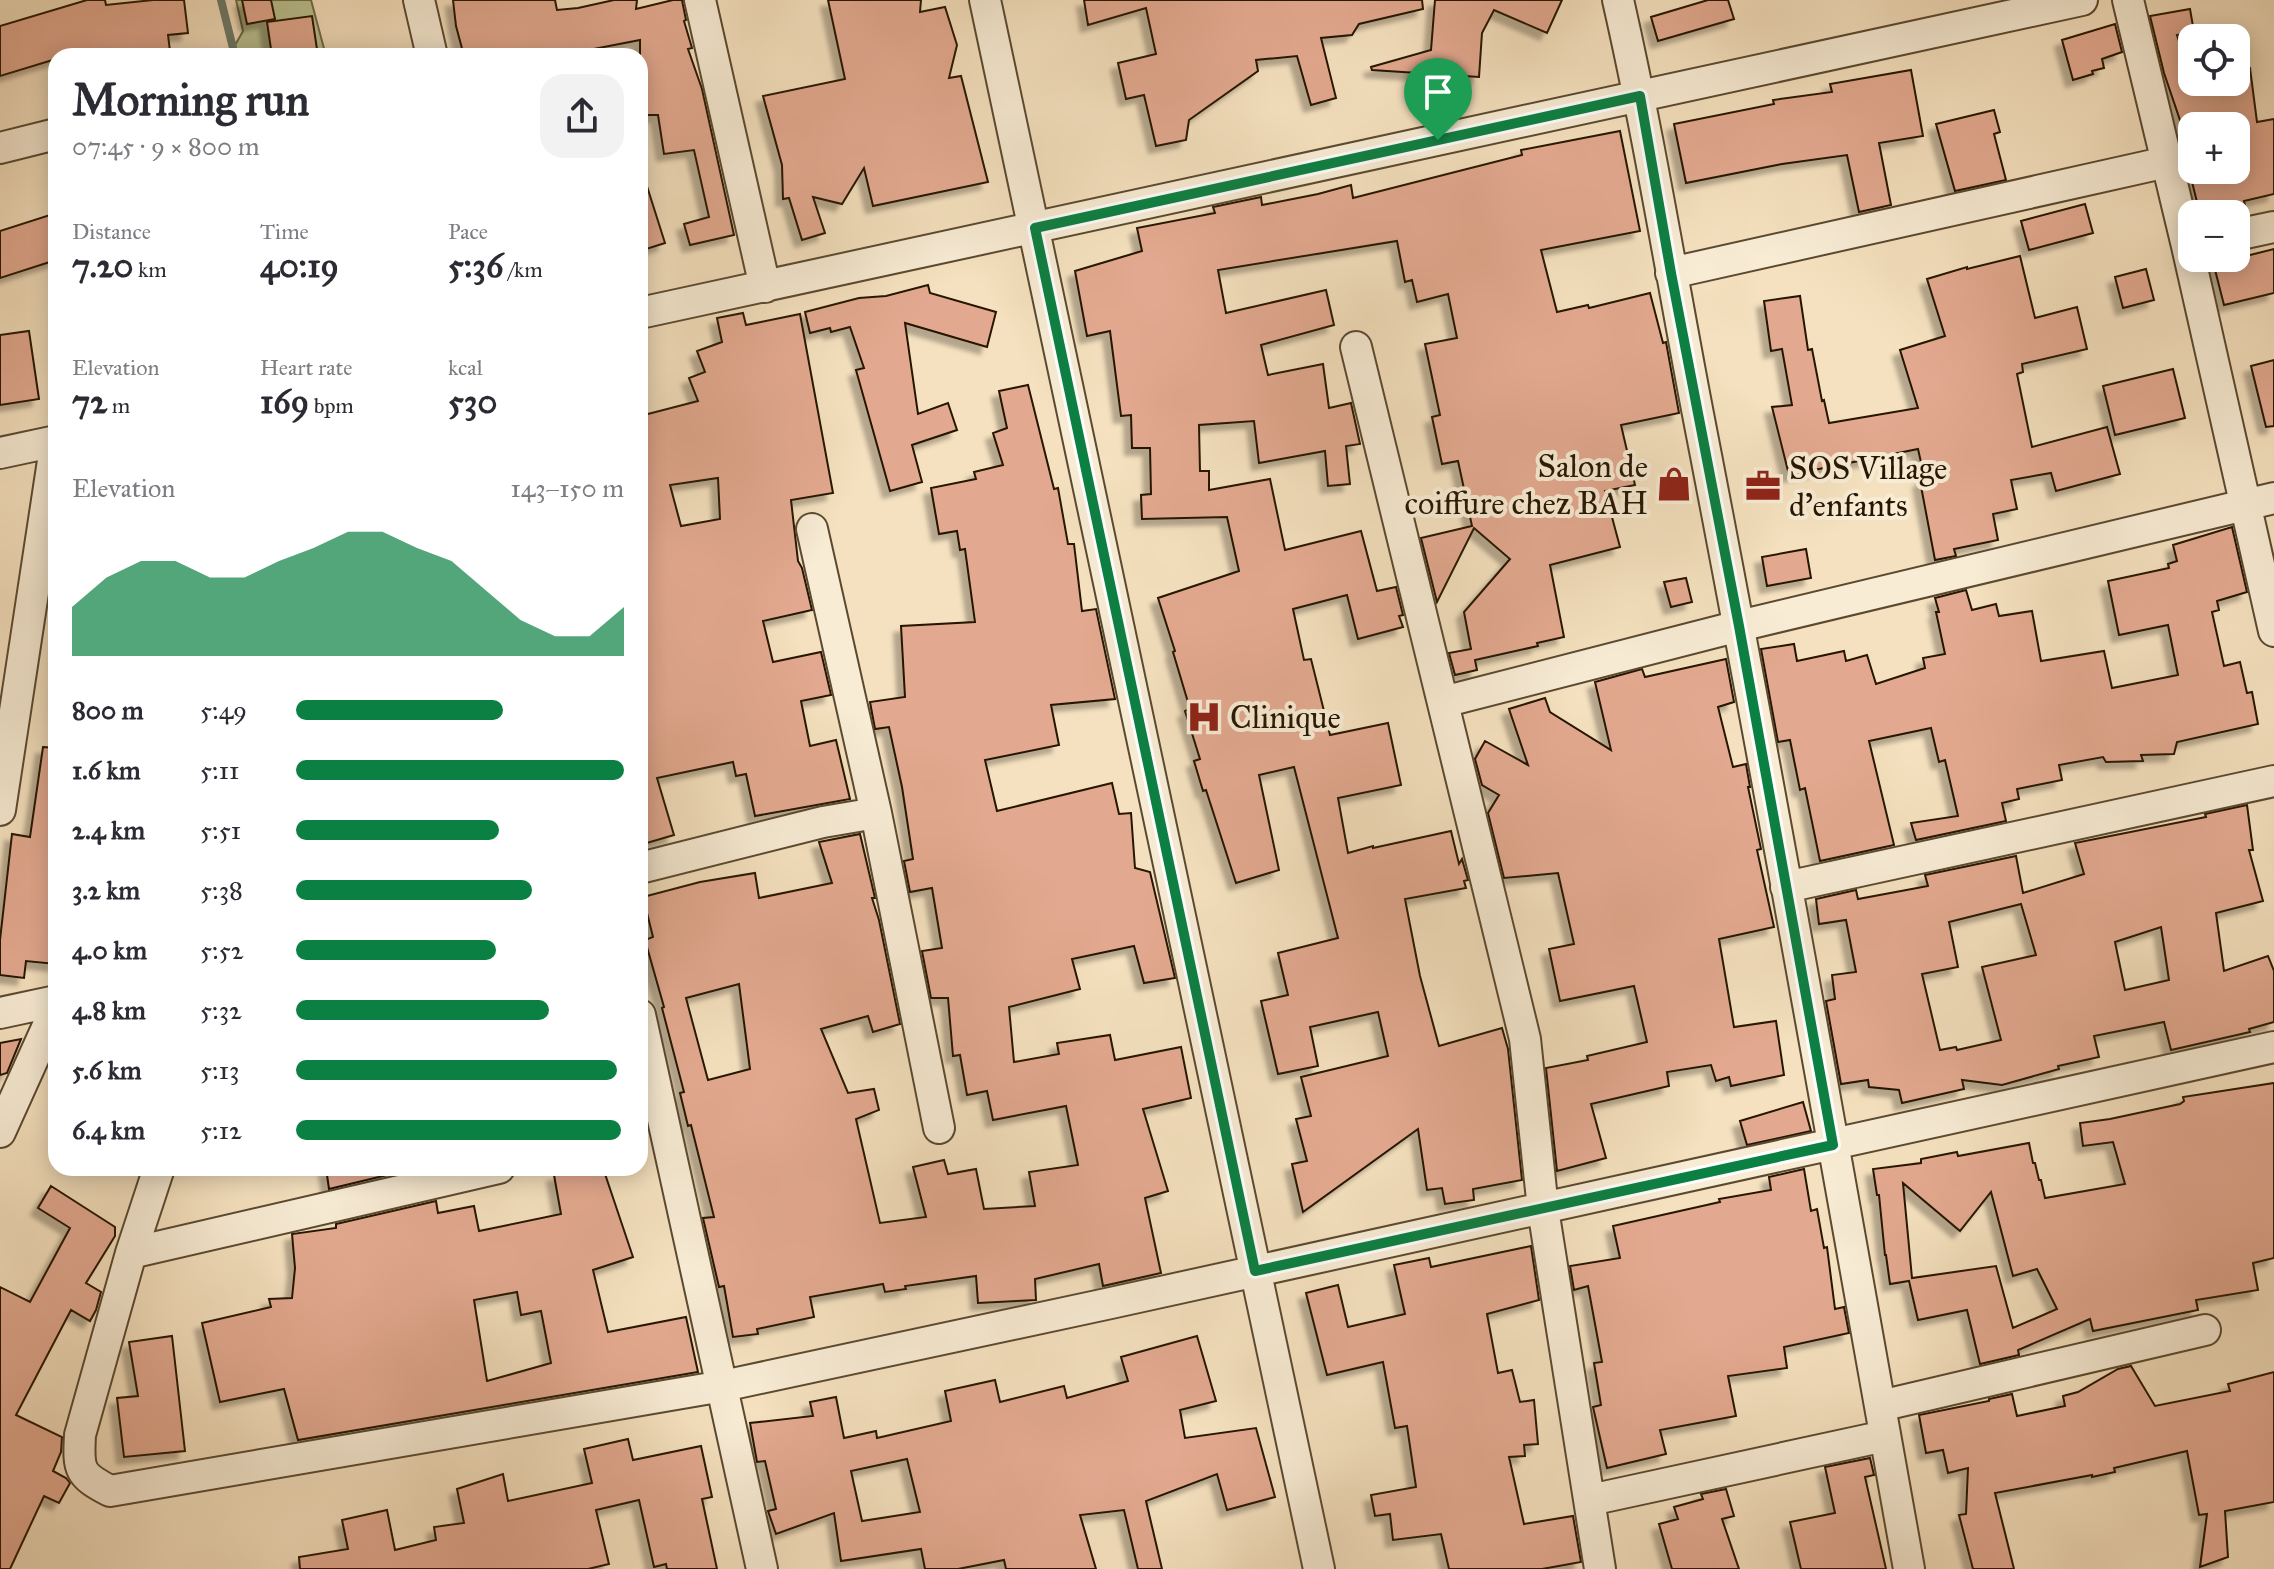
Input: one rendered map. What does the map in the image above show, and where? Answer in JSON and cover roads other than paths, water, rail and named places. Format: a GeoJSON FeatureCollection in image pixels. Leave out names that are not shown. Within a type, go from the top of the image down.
{"type":"FeatureCollection","features":[{"type":"Feature","properties":{"kind":"street"},"geometry":{"type":"LineString","coordinates":[[419,0],[430,48]]}},
{"type":"Feature","properties":{"kind":"street"},"geometry":{"type":"LineString","coordinates":[[700,0],[765,287]]}},
{"type":"Feature","properties":{"kind":"street"},"geometry":{"type":"LineString","coordinates":[[985,0],[1319,1569]]}},
{"type":"Feature","properties":{"kind":"street"},"geometry":{"type":"LineString","coordinates":[[1618,0],[1640,96],[1739,626],[1909,1569]]}},
{"type":"Feature","properties":{"kind":"street"},"geometry":{"type":"LineString","coordinates":[[648,311],[2082,0]]}},
{"type":"Feature","properties":{"kind":"street"},"geometry":{"type":"LineString","coordinates":[[2128,0],[2178,202]]}},
{"type":"Feature","properties":{"kind":"street"},"geometry":{"type":"LineString","coordinates":[[0,148],[48,136]]}},
{"type":"Feature","properties":{"kind":"street"},"geometry":{"type":"LineString","coordinates":[[1671,273],[2167,162]]}},
{"type":"Feature","properties":{"kind":"street"},"geometry":{"type":"LineString","coordinates":[[2250,232],[2274,227]]}},
{"type":"Feature","properties":{"kind":"street"},"geometry":{"type":"LineString","coordinates":[[2197,272],[2259,501],[2274,631]]}},
{"type":"Feature","properties":{"kind":"street"},"geometry":{"type":"LineString","coordinates":[[1356,347],[1525,1039],[1543,1209],[1600,1569]]}},
{"type":"Feature","properties":{"kind":"street"},"geometry":{"type":"LineString","coordinates":[[0,453],[48,443]]}},
{"type":"Feature","properties":{"kind":"street"},"geometry":{"type":"LineString","coordinates":[[0,810],[6,733],[48,488]]}},
{"type":"Feature","properties":{"kind":"street"},"geometry":{"type":"LineString","coordinates":[[1443,702],[1739,626],[2259,501]]}},
{"type":"Feature","properties":{"kind":"street"},"geometry":{"type":"LineString","coordinates":[[812,529],[876,813],[939,1128]]}},
{"type":"Feature","properties":{"kind":"street"},"geometry":{"type":"LineString","coordinates":[[1786,887],[2274,781]]}},
{"type":"Feature","properties":{"kind":"street"},"geometry":{"type":"LineString","coordinates":[[648,866],[823,822],[876,813]]}},
{"type":"Feature","properties":{"kind":"street"},"geometry":{"type":"LineString","coordinates":[[0,1013],[48,1003]]}},
{"type":"Feature","properties":{"kind":"street"},"geometry":{"type":"LineString","coordinates":[[0,1132],[48,1026]]}},
{"type":"Feature","properties":{"kind":"street"},"geometry":{"type":"LineString","coordinates":[[156,1176],[131,1253],[80,1435],[78,1463],[89,1480],[110,1491],[723,1386],[2274,1047]]}},
{"type":"Feature","properties":{"kind":"street"},"geometry":{"type":"LineString","coordinates":[[648,1088],[653,1133],[723,1386],[762,1569]]}},
{"type":"Feature","properties":{"kind":"street"},"geometry":{"type":"LineString","coordinates":[[131,1253],[464,1176]]}},
{"type":"Feature","properties":{"kind":"street"},"geometry":{"type":"LineString","coordinates":[[1880,1406],[2205,1330]]}},
{"type":"Feature","properties":{"kind":"street"},"geometry":{"type":"LineString","coordinates":[[1590,1500],[1885,1436]]}},
{"type":"Feature","properties":{"kind":"waterway"},"geometry":{"type":"LineString","coordinates":[[221,0],[233,48]]}},
{"type":"Feature","properties":{"kind":"place","name":"Salon de coiffure chez BAH"},"geometry":{"type":"Point","coordinates":[1674,484]}},
{"type":"Feature","properties":{"kind":"place","name":"SOS Village d'enfants"},"geometry":{"type":"Point","coordinates":[1763,486]}},
{"type":"Feature","properties":{"kind":"place","name":"Clinique"},"geometry":{"type":"Point","coordinates":[1204,717]}}]}
